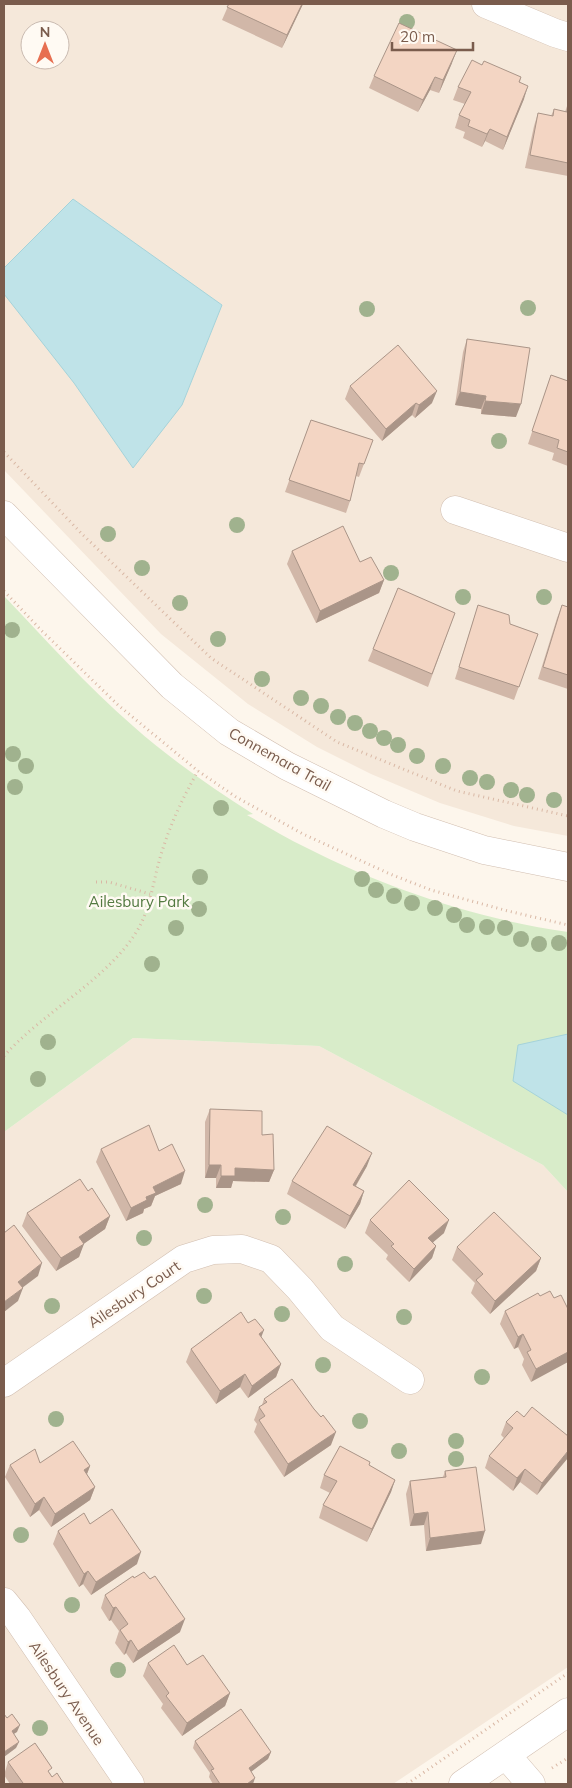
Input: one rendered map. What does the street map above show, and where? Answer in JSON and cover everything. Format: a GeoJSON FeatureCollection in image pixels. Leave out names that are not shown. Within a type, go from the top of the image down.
{"type":"FeatureCollection","features":[{"type":"Feature","properties":{"kind":"street"},"geometry":{"type":"LineString","coordinates":[[486,4],[568,38]]}},
{"type":"Feature","properties":{"kind":"street"},"geometry":{"type":"LineString","coordinates":[[455,510],[568,548]]}},
{"type":"Feature","properties":{"kind":"street","name":"Connemara Trail"},"geometry":{"type":"LineString","coordinates":[[4,515],[172,686],[229,732],[287,766],[416,828],[484,850],[568,867]]}},
{"type":"Feature","properties":{"kind":"street","name":"Ailesbury Court"},"geometry":{"type":"LineString","coordinates":[[4,1383],[184,1259],[213,1250],[242,1249],[271,1259],[300,1288],[332,1328],[410,1380]]}},
{"type":"Feature","properties":{"kind":"street","name":"Ailesbury Avenue"},"geometry":{"type":"LineString","coordinates":[[4,1602],[17,1618],[130,1784]]}},
{"type":"Feature","properties":{"kind":"street"},"geometry":{"type":"LineString","coordinates":[[463,1784],[568,1712]]}},
{"type":"Feature","properties":{"kind":"street"},"geometry":{"type":"LineString","coordinates":[[506,1755],[531,1784]]}},
{"type":"Feature","properties":{"kind":"path"},"geometry":{"type":"LineString","coordinates":[[4,452],[81,533],[211,658],[337,742],[457,792],[568,816]]}},
{"type":"Feature","properties":{"kind":"path"},"geometry":{"type":"LineString","coordinates":[[4,591],[118,705],[198,771],[236,797],[269,816],[390,874],[431,890],[568,925]]}},
{"type":"Feature","properties":{"kind":"path"},"geometry":{"type":"LineString","coordinates":[[4,1056],[116,957],[138,930],[176,812],[198,771]]}},
{"type":"Feature","properties":{"kind":"path"},"geometry":{"type":"LineString","coordinates":[[96,882],[109,882],[150,894]]}},
{"type":"Feature","properties":{"kind":"path"},"geometry":{"type":"LineString","coordinates":[[407,1784],[568,1673]]}},
{"type":"Feature","properties":{"kind":"shaded area"},"geometry":{"type":"Polygon","coordinates":[[[4,4],[568,4],[568,836],[514,826],[440,803],[371,774],[317,747],[248,704],[161,634],[4,470],[4,4]]]}},
{"type":"Feature","properties":{"kind":"shaded area"},"geometry":{"type":"Polygon","coordinates":[[[133,1038],[319,1046],[543,1165],[568,1192],[568,1667],[393,1784],[4,1784],[4,1132],[133,1038]]]}},
{"type":"Feature","properties":{"kind":"green space","name":"Ailesbury Park"},"geometry":{"type":"Polygon","coordinates":[[[4,596],[116,711],[176,761],[253,814],[247,815],[337,863],[401,889],[468,911],[535,927],[568,932],[568,1192],[543,1165],[319,1046],[133,1038],[4,1132],[4,596]]]}},
{"type":"Feature","properties":{"kind":"water"},"geometry":{"type":"Polygon","coordinates":[[[73,199],[222,305],[182,405],[133,468],[74,383],[4,294],[4,268],[73,199]]]}},
{"type":"Feature","properties":{"kind":"water"},"geometry":{"type":"Polygon","coordinates":[[[568,1034],[568,1115],[513,1081],[518,1045],[568,1034]]]}},
{"type":"Feature","properties":{"kind":"building"},"geometry":{"type":"Polygon","coordinates":[[[229,4],[302,4],[287,35],[227,7],[229,4]]]}},
{"type":"Feature","properties":{"kind":"building"},"geometry":{"type":"Polygon","coordinates":[[[399,23],[457,50],[443,80],[435,77],[423,100],[374,76],[399,23]]]}},
{"type":"Feature","properties":{"kind":"building"},"geometry":{"type":"Polygon","coordinates":[[[472,60],[482,65],[484,61],[521,77],[519,82],[528,86],[507,137],[490,129],[487,134],[468,126],[470,120],[459,115],[471,92],[458,87],[472,60]]]}},
{"type":"Feature","properties":{"kind":"building"},"geometry":{"type":"Polygon","coordinates":[[[568,106],[568,163],[530,155],[538,113],[553,116],[554,109],[567,112],[568,106]]]}},
{"type":"Feature","properties":{"kind":"building"},"geometry":{"type":"Polygon","coordinates":[[[467,339],[530,348],[521,404],[485,401],[486,396],[460,392],[467,339]]]}},
{"type":"Feature","properties":{"kind":"building"},"geometry":{"type":"Polygon","coordinates":[[[398,345],[437,391],[419,405],[416,403],[386,429],[350,386],[398,345]]]}},
{"type":"Feature","properties":{"kind":"building"},"geometry":{"type":"Polygon","coordinates":[[[551,375],[568,381],[568,452],[557,448],[559,440],[532,431],[551,375]]]}},
{"type":"Feature","properties":{"kind":"building"},"geometry":{"type":"Polygon","coordinates":[[[311,420],[373,440],[364,464],[359,463],[350,501],[289,480],[311,420]]]}},
{"type":"Feature","properties":{"kind":"building"},"geometry":{"type":"Polygon","coordinates":[[[343,526],[360,562],[371,557],[384,580],[320,611],[292,551],[343,526]]]}},
{"type":"Feature","properties":{"kind":"building"},"geometry":{"type":"Polygon","coordinates":[[[398,588],[455,613],[432,674],[373,649],[398,588]]]}},
{"type":"Feature","properties":{"kind":"building"},"geometry":{"type":"Polygon","coordinates":[[[478,605],[509,615],[510,624],[538,634],[519,687],[459,667],[478,605]]]}},
{"type":"Feature","properties":{"kind":"building"},"geometry":{"type":"Polygon","coordinates":[[[562,605],[568,607],[568,675],[543,667],[562,605]]]}},
{"type":"Feature","properties":{"kind":"building"},"geometry":{"type":"Polygon","coordinates":[[[210,1109],[262,1111],[262,1135],[273,1134],[274,1170],[235,1168],[235,1176],[221,1176],[221,1165],[209,1165],[210,1109]]]}},
{"type":"Feature","properties":{"kind":"building"},"geometry":{"type":"Polygon","coordinates":[[[149,1125],[159,1151],[172,1144],[185,1171],[153,1187],[156,1193],[146,1197],[147,1200],[131,1208],[101,1149],[149,1125]]]}},
{"type":"Feature","properties":{"kind":"building"},"geometry":{"type":"Polygon","coordinates":[[[327,1126],[372,1153],[353,1185],[364,1191],[350,1216],[292,1181],[327,1126]]]}},
{"type":"Feature","properties":{"kind":"building"},"geometry":{"type":"Polygon","coordinates":[[[80,1179],[88,1191],[92,1188],[110,1216],[79,1237],[84,1244],[61,1258],[27,1213],[80,1179]]]}},
{"type":"Feature","properties":{"kind":"building"},"geometry":{"type":"Polygon","coordinates":[[[409,1180],[449,1220],[428,1238],[436,1246],[414,1269],[391,1246],[394,1244],[370,1220],[409,1180]]]}},
{"type":"Feature","properties":{"kind":"building"},"geometry":{"type":"Polygon","coordinates":[[[494,1212],[541,1258],[495,1301],[476,1280],[483,1274],[457,1247],[494,1212]]]}},
{"type":"Feature","properties":{"kind":"building"},"geometry":{"type":"Polygon","coordinates":[[[14,1225],[42,1263],[18,1282],[23,1288],[4,1302],[4,1233],[14,1225]]]}},
{"type":"Feature","properties":{"kind":"building"},"geometry":{"type":"Polygon","coordinates":[[[550,1291],[554,1298],[561,1295],[568,1309],[568,1352],[536,1369],[527,1352],[531,1350],[523,1334],[518,1337],[505,1311],[538,1293],[540,1296],[550,1291]]]}},
{"type":"Feature","properties":{"kind":"building"},"geometry":{"type":"Polygon","coordinates":[[[241,1312],[248,1323],[255,1319],[264,1330],[259,1334],[281,1364],[252,1386],[245,1374],[220,1391],[191,1349],[241,1312]]]}},
{"type":"Feature","properties":{"kind":"building"},"geometry":{"type":"Polygon","coordinates":[[[292,1379],[314,1409],[321,1417],[323,1415],[336,1432],[288,1464],[259,1420],[265,1416],[259,1407],[267,1402],[264,1399],[292,1379]]]}},
{"type":"Feature","properties":{"kind":"building"},"geometry":{"type":"Polygon","coordinates":[[[532,1407],[568,1436],[568,1451],[542,1483],[525,1469],[517,1478],[489,1456],[513,1428],[506,1422],[517,1411],[524,1417],[532,1407]]]}},
{"type":"Feature","properties":{"kind":"building"},"geometry":{"type":"Polygon","coordinates":[[[73,1441],[90,1466],[84,1470],[95,1487],[55,1514],[44,1497],[35,1504],[10,1465],[35,1449],[40,1463],[73,1441]]]}},
{"type":"Feature","properties":{"kind":"building"},"geometry":{"type":"Polygon","coordinates":[[[340,1446],[370,1462],[369,1465],[395,1480],[372,1529],[323,1505],[337,1481],[324,1475],[340,1446]]]}},
{"type":"Feature","properties":{"kind":"building"},"geometry":{"type":"Polygon","coordinates":[[[476,1467],[485,1531],[430,1538],[428,1512],[414,1514],[410,1481],[446,1477],[445,1471],[476,1467]]]}},
{"type":"Feature","properties":{"kind":"building"},"geometry":{"type":"Polygon","coordinates":[[[112,1509],[141,1552],[96,1582],[88,1571],[84,1574],[58,1531],[84,1513],[90,1524],[112,1509]]]}},
{"type":"Feature","properties":{"kind":"building"},"geometry":{"type":"Polygon","coordinates":[[[144,1572],[150,1579],[155,1576],[185,1619],[138,1651],[131,1640],[128,1642],[120,1630],[128,1624],[116,1607],[113,1608],[105,1595],[133,1576],[134,1578],[144,1572]]]}},
{"type":"Feature","properties":{"kind":"building"},"geometry":{"type":"Polygon","coordinates":[[[174,1645],[187,1665],[203,1655],[230,1693],[187,1723],[166,1696],[169,1693],[148,1663],[174,1645]]]}},
{"type":"Feature","properties":{"kind":"building"},"geometry":{"type":"Polygon","coordinates":[[[241,1709],[271,1752],[249,1768],[255,1778],[247,1784],[220,1784],[211,1770],[214,1769],[195,1741],[241,1709]]]}},
{"type":"Feature","properties":{"kind":"building"},"geometry":{"type":"Polygon","coordinates":[[[4,1714],[7,1718],[12,1714],[20,1725],[12,1731],[19,1742],[4,1752],[4,1714]]]}},
{"type":"Feature","properties":{"kind":"building"},"geometry":{"type":"Polygon","coordinates":[[[35,1743],[52,1768],[48,1771],[52,1777],[57,1773],[64,1784],[21,1784],[23,1783],[8,1762],[35,1743]]]}}]}
